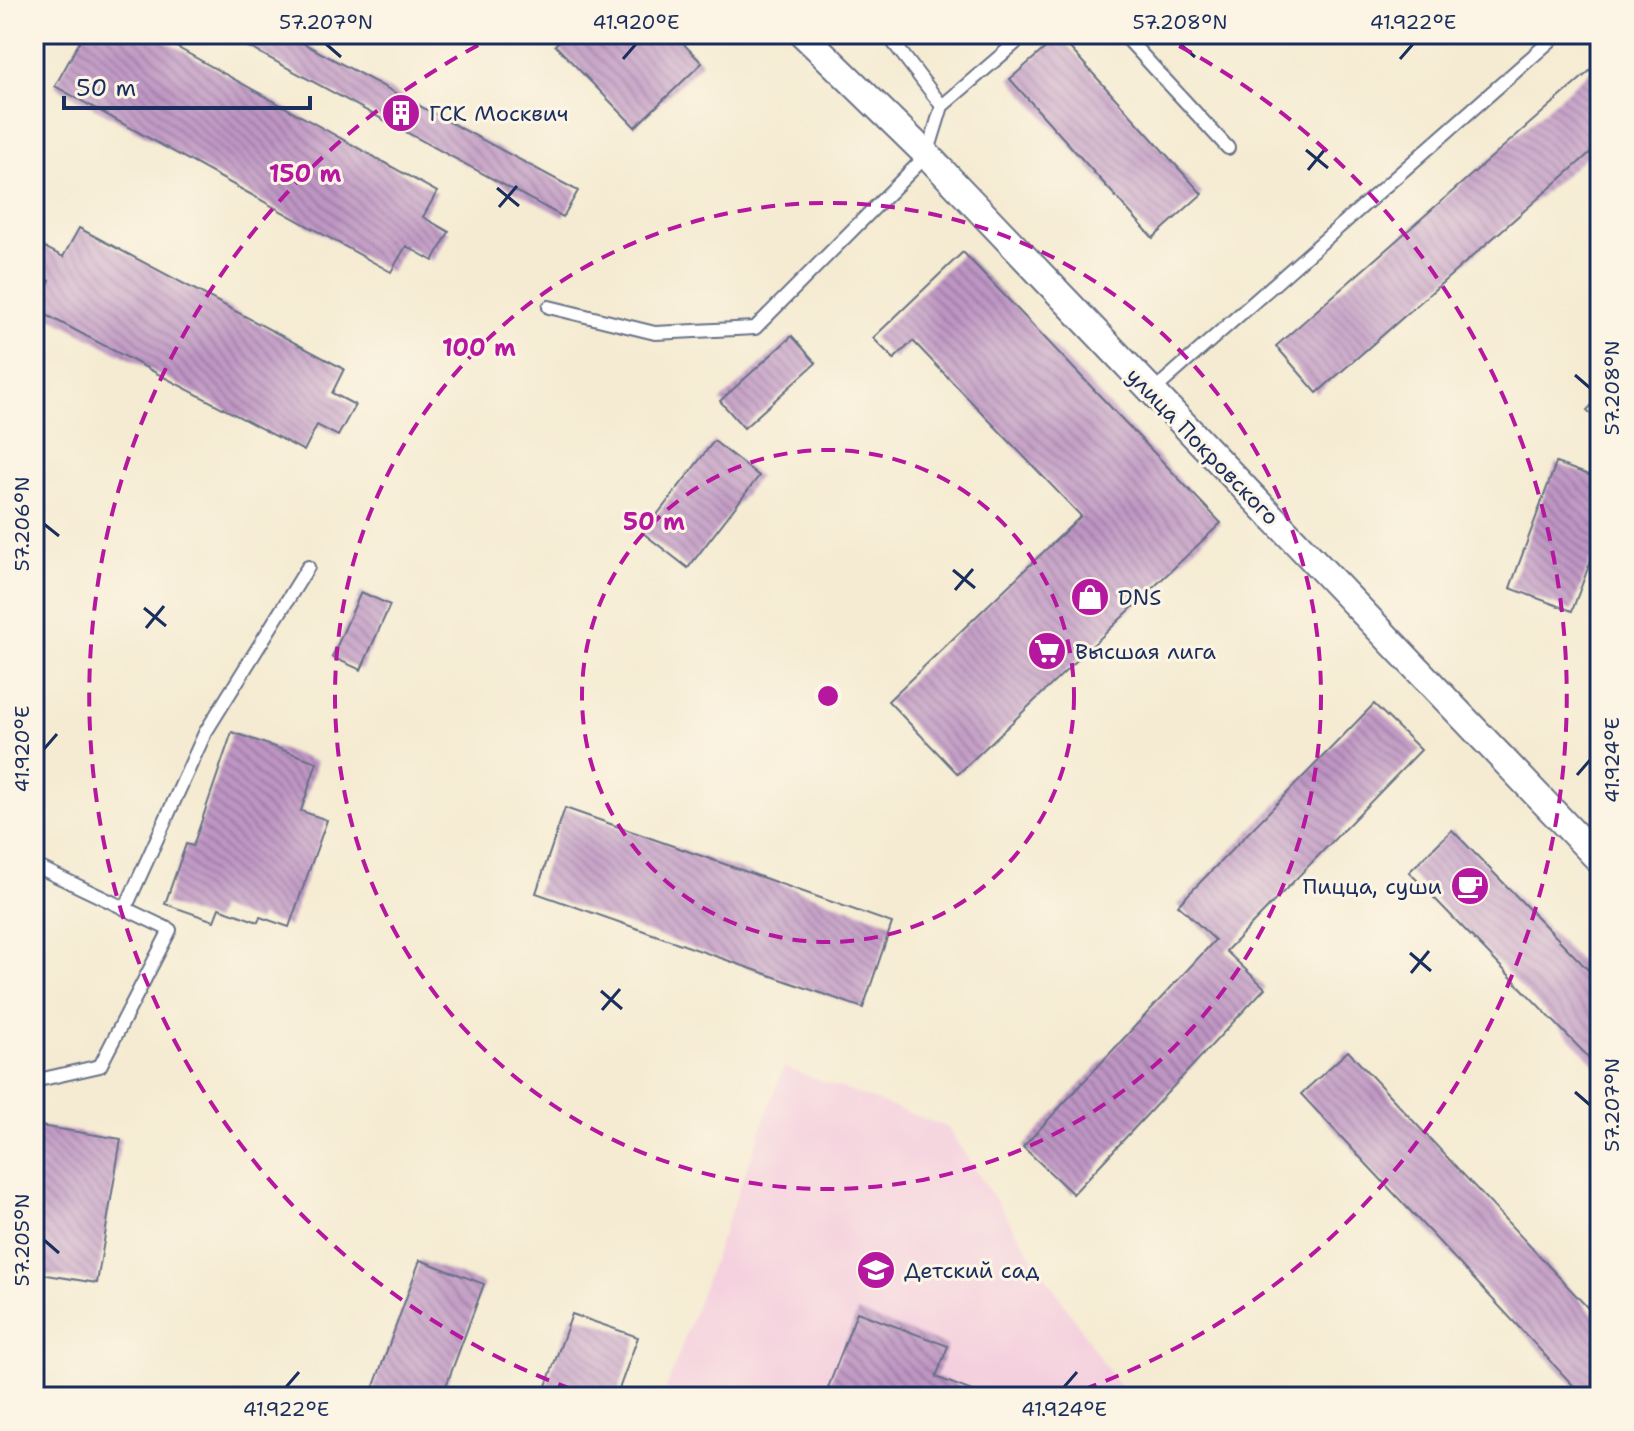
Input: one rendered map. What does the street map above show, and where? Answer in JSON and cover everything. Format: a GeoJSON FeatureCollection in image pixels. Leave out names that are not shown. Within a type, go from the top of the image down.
{"type":"FeatureCollection","features":[{"type":"Feature","properties":{"kind":"street","name":"улица Покровского"},"geometry":{"type":"LineString","coordinates":[[803,34],[927,155],[1600,861]]}},
{"type":"Feature","properties":{"kind":"lane"},"geometry":{"type":"LineString","coordinates":[[887,34],[942,106]]}},
{"type":"Feature","properties":{"kind":"lane"},"geometry":{"type":"LineString","coordinates":[[549,307],[655,333],[755,328],[927,155],[942,106],[1026,34]]}},
{"type":"Feature","properties":{"kind":"lane"},"geometry":{"type":"LineString","coordinates":[[1123,34],[1228,148]]}},
{"type":"Feature","properties":{"kind":"lane"},"geometry":{"type":"LineString","coordinates":[[1152,392],[1558,34]]}},
{"type":"Feature","properties":{"kind":"lane"},"geometry":{"type":"LineString","coordinates":[[125,909],[205,733],[308,567]]}},
{"type":"Feature","properties":{"kind":"lane"},"geometry":{"type":"LineString","coordinates":[[34,865],[170,930],[100,1066],[34,1081]]}},
{"type":"Feature","properties":{"kind":"shaded area","name":"Детский сад"},"geometry":{"type":"Polygon","coordinates":[[[784,1067],[947,1127],[1126,1397],[663,1397],[784,1067]]]}},
{"type":"Feature","properties":{"kind":"building"},"geometry":{"type":"Polygon","coordinates":[[[84,34],[153,34],[437,192],[423,217],[449,232],[433,261],[406,246],[391,272],[55,86],[84,34]]]}},
{"type":"Feature","properties":{"kind":"building","name":"ГСК Москвич"},"geometry":{"type":"Polygon","coordinates":[[[225,34],[286,34],[578,191],[563,217],[225,34]]]}},
{"type":"Feature","properties":{"kind":"building"},"geometry":{"type":"Polygon","coordinates":[[[566,34],[674,34],[702,63],[635,127],[555,45],[566,34]]]}},
{"type":"Feature","properties":{"kind":"building"},"geometry":{"type":"Polygon","coordinates":[[[1059,36],[1202,194],[1153,238],[1010,79],[1059,36]]]}},
{"type":"Feature","properties":{"kind":"building"},"geometry":{"type":"Polygon","coordinates":[[[1600,62],[1600,144],[1317,393],[1276,346],[1600,62]]]}},
{"type":"Feature","properties":{"kind":"building"},"geometry":{"type":"Polygon","coordinates":[[[79,228],[344,369],[332,393],[355,405],[338,436],[317,425],[304,451],[35,309],[50,281],[34,273],[34,253],[39,244],[63,257],[79,228]]]}},
{"type":"Feature","properties":{"kind":"building"},"geometry":{"type":"Polygon","coordinates":[[[963,252],[1221,523],[958,774],[888,701],[1081,516],[913,341],[894,359],[873,338],[963,252]]]}},
{"type":"Feature","properties":{"kind":"building"},"geometry":{"type":"Polygon","coordinates":[[[792,336],[816,363],[744,428],[720,401],[792,336]]]}},
{"type":"Feature","properties":{"kind":"building"},"geometry":{"type":"Polygon","coordinates":[[[1600,397],[1600,423],[1587,410],[1600,397]]]}},
{"type":"Feature","properties":{"kind":"building"},"geometry":{"type":"Polygon","coordinates":[[[714,441],[759,476],[688,568],[643,533],[714,441]]]}},
{"type":"Feature","properties":{"kind":"building"},"geometry":{"type":"Polygon","coordinates":[[[1556,463],[1600,479],[1600,536],[1572,611],[1510,588],[1556,463]]]}},
{"type":"Feature","properties":{"kind":"building"},"geometry":{"type":"Polygon","coordinates":[[[361,592],[390,605],[361,670],[332,657],[361,592]]]}},
{"type":"Feature","properties":{"kind":"building"},"geometry":{"type":"Polygon","coordinates":[[[1374,704],[1421,750],[1226,951],[1265,988],[1073,1194],[1023,1147],[1215,940],[1178,905],[1374,704]]]}},
{"type":"Feature","properties":{"kind":"building"},"geometry":{"type":"Polygon","coordinates":[[[232,732],[317,762],[301,811],[327,820],[289,927],[260,917],[258,922],[219,908],[214,921],[165,904],[186,844],[193,846],[232,732]]]}},
{"type":"Feature","properties":{"kind":"building"},"geometry":{"type":"Polygon","coordinates":[[[565,808],[892,923],[863,1008],[536,893],[565,808]]]}},
{"type":"Feature","properties":{"kind":"building"},"geometry":{"type":"Polygon","coordinates":[[[1452,830],[1600,982],[1600,1069],[1409,872],[1452,830]]]}},
{"type":"Feature","properties":{"kind":"building"},"geometry":{"type":"Polygon","coordinates":[[[1348,1051],[1600,1321],[1600,1382],[1584,1397],[1301,1094],[1348,1051]]]}},
{"type":"Feature","properties":{"kind":"building"},"geometry":{"type":"Polygon","coordinates":[[[34,1125],[121,1139],[97,1283],[34,1273],[34,1125]]]}},
{"type":"Feature","properties":{"kind":"building"},"geometry":{"type":"Polygon","coordinates":[[[420,1260],[484,1284],[442,1397],[370,1397],[420,1260]]]}},
{"type":"Feature","properties":{"kind":"building"},"geometry":{"type":"Polygon","coordinates":[[[857,1312],[948,1346],[936,1377],[987,1397],[850,1397],[828,1388],[857,1312]]]}},
{"type":"Feature","properties":{"kind":"building"},"geometry":{"type":"Polygon","coordinates":[[[572,1314],[638,1337],[616,1397],[542,1397],[572,1314]]]}},
{"type":"Feature","properties":{"kind":"place","name":"ГСК Москвич"},"geometry":{"type":"Point","coordinates":[401,113]}},
{"type":"Feature","properties":{"kind":"place","name":"DNS"},"geometry":{"type":"Point","coordinates":[1090,597]}},
{"type":"Feature","properties":{"kind":"place","name":"Высшая лига"},"geometry":{"type":"Point","coordinates":[1047,651]}},
{"type":"Feature","properties":{"kind":"place","name":"Пицца, суши"},"geometry":{"type":"Point","coordinates":[1470,886]}},
{"type":"Feature","properties":{"kind":"place","name":"Детский сад"},"geometry":{"type":"Point","coordinates":[876,1270]}}]}
